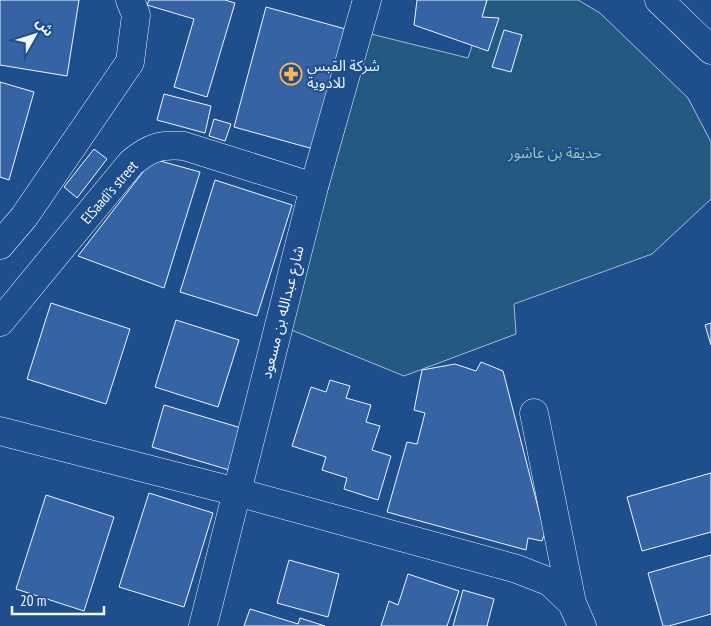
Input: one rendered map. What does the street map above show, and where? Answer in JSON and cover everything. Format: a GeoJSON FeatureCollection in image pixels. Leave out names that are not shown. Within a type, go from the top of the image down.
{"type":"FeatureCollection","features":[{"type":"Feature","properties":{"kind":"street"},"geometry":{"type":"LineString","coordinates":[[0,245],[24,217],[130,62],[136,15],[130,0]]}},
{"type":"Feature","properties":{"kind":"street","name":"شارع عبدالله بن مسعود"},"geometry":{"type":"LineString","coordinates":[[203,626],[314,187],[367,0]]}},
{"type":"Feature","properties":{"kind":"street"},"geometry":{"type":"LineString","coordinates":[[659,0],[711,50]]}},
{"type":"Feature","properties":{"kind":"street","name":"ElSaadi’s street"},"geometry":{"type":"LineString","coordinates":[[0,322],[132,163],[144,152],[158,146],[184,146],[314,187]]}},
{"type":"Feature","properties":{"kind":"street"},"geometry":{"type":"LineString","coordinates":[[534,413],[577,614]]}},
{"type":"Feature","properties":{"kind":"street"},"geometry":{"type":"LineString","coordinates":[[0,431],[237,492],[516,569],[550,582],[577,614]]}},
{"type":"Feature","properties":{"kind":"green space","name":"حديقة بن عاشور"},"geometry":{"type":"Polygon","coordinates":[[[487,0],[578,0],[600,13],[688,98],[711,142],[711,199],[652,254],[514,304],[516,334],[404,376],[289,329],[371,34],[468,58],[487,0]]]}},
{"type":"Feature","properties":{"kind":"building"},"geometry":{"type":"Polygon","coordinates":[[[0,0],[79,0],[67,76],[0,65],[0,0]]]}},
{"type":"Feature","properties":{"kind":"building"},"geometry":{"type":"Polygon","coordinates":[[[149,0],[225,0],[235,3],[207,97],[174,87],[194,19],[147,5],[149,0]]]}},
{"type":"Feature","properties":{"kind":"building"},"geometry":{"type":"Polygon","coordinates":[[[417,0],[487,0],[482,17],[499,18],[488,51],[414,25],[417,0]]]}},
{"type":"Feature","properties":{"kind":"building"},"geometry":{"type":"Polygon","coordinates":[[[266,7],[349,30],[317,150],[234,127],[266,7]]]}},
{"type":"Feature","properties":{"kind":"building"},"geometry":{"type":"Polygon","coordinates":[[[504,30],[522,35],[511,72],[492,67],[504,30]]]}},
{"type":"Feature","properties":{"kind":"building"},"geometry":{"type":"Polygon","coordinates":[[[0,82],[34,92],[9,180],[0,177],[0,82]]]}},
{"type":"Feature","properties":{"kind":"building"},"geometry":{"type":"Polygon","coordinates":[[[164,94],[211,106],[205,133],[157,120],[164,94]]]}},
{"type":"Feature","properties":{"kind":"building"},"geometry":{"type":"Polygon","coordinates":[[[214,119],[231,124],[225,141],[209,136],[214,119]]]}},
{"type":"Feature","properties":{"kind":"building"},"geometry":{"type":"Polygon","coordinates":[[[94,149],[107,159],[77,198],[64,187],[94,149]]]}},
{"type":"Feature","properties":{"kind":"building"},"geometry":{"type":"Polygon","coordinates":[[[153,159],[200,172],[164,288],[78,256],[153,159]]]}},
{"type":"Feature","properties":{"kind":"building"},"geometry":{"type":"Polygon","coordinates":[[[215,180],[292,205],[257,316],[180,292],[215,180]]]}},
{"type":"Feature","properties":{"kind":"building"},"geometry":{"type":"Polygon","coordinates":[[[51,303],[130,329],[106,404],[27,379],[51,303]]]}},
{"type":"Feature","properties":{"kind":"building"},"geometry":{"type":"Polygon","coordinates":[[[176,320],[239,340],[218,407],[155,387],[176,320]]]}},
{"type":"Feature","properties":{"kind":"building"},"geometry":{"type":"Polygon","coordinates":[[[711,323],[711,345],[705,325],[711,323]]]}},
{"type":"Feature","properties":{"kind":"building"},"geometry":{"type":"Polygon","coordinates":[[[481,362],[503,371],[541,519],[549,522],[542,541],[528,538],[526,550],[387,512],[407,442],[417,444],[425,413],[414,410],[422,370],[455,364],[476,371],[481,362]]]}},
{"type":"Feature","properties":{"kind":"building"},"geometry":{"type":"Polygon","coordinates":[[[330,380],[350,386],[346,398],[371,405],[366,422],[380,426],[372,450],[391,456],[378,500],[344,489],[347,478],[322,470],[326,457],[292,446],[311,387],[326,392],[330,380]]]}},
{"type":"Feature","properties":{"kind":"building"},"geometry":{"type":"Polygon","coordinates":[[[164,405],[248,430],[236,472],[152,447],[164,405]]]}},
{"type":"Feature","properties":{"kind":"building"},"geometry":{"type":"Polygon","coordinates":[[[711,473],[711,532],[642,551],[627,497],[711,473]]]}},
{"type":"Feature","properties":{"kind":"building"},"geometry":{"type":"Polygon","coordinates":[[[149,493],[213,513],[184,607],[119,587],[149,493]]]}},
{"type":"Feature","properties":{"kind":"building"},"geometry":{"type":"Polygon","coordinates":[[[46,495],[114,517],[84,611],[16,589],[46,495]]]}},
{"type":"Feature","properties":{"kind":"building"},"geometry":{"type":"Polygon","coordinates":[[[711,555],[711,614],[663,626],[648,573],[711,555]]]}},
{"type":"Feature","properties":{"kind":"building"},"geometry":{"type":"Polygon","coordinates":[[[289,560],[339,574],[328,617],[277,603],[289,560]]]}},
{"type":"Feature","properties":{"kind":"building"},"geometry":{"type":"Polygon","coordinates":[[[408,574],[459,591],[447,626],[381,626],[389,601],[398,605],[408,574]]]}},
{"type":"Feature","properties":{"kind":"building"},"geometry":{"type":"Polygon","coordinates":[[[463,590],[494,599],[487,626],[453,626],[463,590]]]}},
{"type":"Feature","properties":{"kind":"building"},"geometry":{"type":"Polygon","coordinates":[[[250,609],[298,624],[300,618],[325,626],[244,626],[250,609]]]}},
{"type":"Feature","properties":{"kind":"place","name":"شركة القبس للادوية"},"geometry":{"type":"Point","coordinates":[291,74]}}]}
